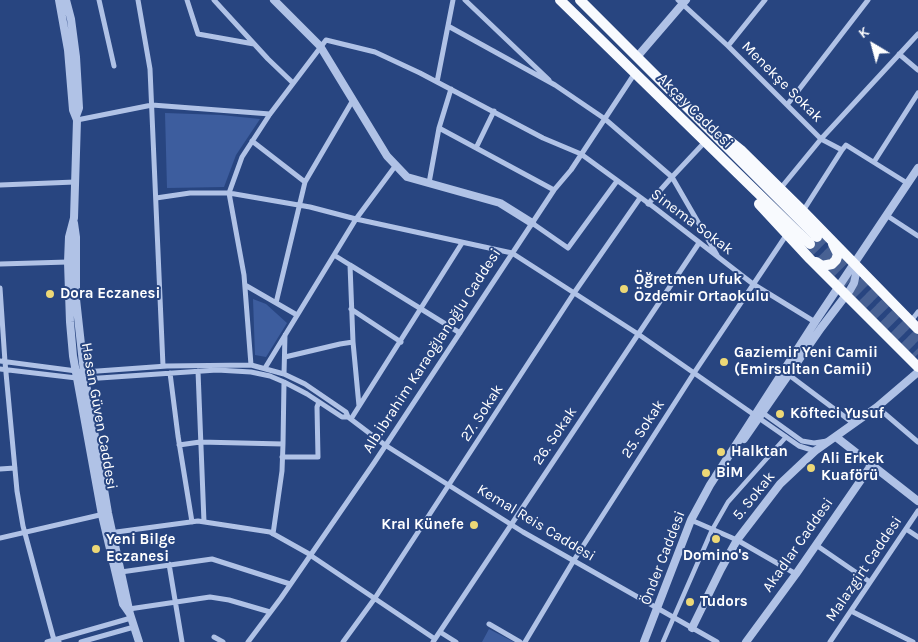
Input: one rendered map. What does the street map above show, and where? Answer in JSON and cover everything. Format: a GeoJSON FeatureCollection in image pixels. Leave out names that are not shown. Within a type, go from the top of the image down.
{"type":"FeatureCollection","features":[{"type":"Feature","properties":{"kind":"highway","name":"Akçay Caddesi"},"geometry":{"type":"LineString","coordinates":[[560,0],[677,115],[813,241],[688,107],[580,0]]}},
{"type":"Feature","properties":{"kind":"highway"},"geometry":{"type":"LineString","coordinates":[[688,107],[742,151],[918,329]]}},
{"type":"Feature","properties":{"kind":"highway"},"geometry":{"type":"LineString","coordinates":[[677,115],[702,145],[810,259],[918,367]]}},
{"type":"Feature","properties":{"kind":"highway"},"geometry":{"type":"LineString","coordinates":[[810,259],[822,266],[832,264],[838,254],[832,241]]}},
{"type":"Feature","properties":{"kind":"highway"},"geometry":{"type":"LineString","coordinates":[[904,353],[913,357],[918,356]]}},
{"type":"Feature","properties":{"kind":"street","name":"Hasan Güven Caddesi"},"geometry":{"type":"LineString","coordinates":[[58,0],[68,50],[73,110],[76,118]]}},
{"type":"Feature","properties":{"kind":"street","name":"Hasan Güven Caddesi"},"geometry":{"type":"LineString","coordinates":[[66,0],[78,77],[79,108],[76,118],[74,218],[76,237],[76,299],[82,377],[105,514],[130,614],[139,642]]}},
{"type":"Feature","properties":{"kind":"street"},"geometry":{"type":"LineString","coordinates":[[99,0],[114,66]]}},
{"type":"Feature","properties":{"kind":"street"},"geometry":{"type":"LineString","coordinates":[[138,0],[150,69],[164,366]]}},
{"type":"Feature","properties":{"kind":"street"},"geometry":{"type":"LineString","coordinates":[[187,0],[198,34],[254,44]]}},
{"type":"Feature","properties":{"kind":"street"},"geometry":{"type":"LineString","coordinates":[[214,0],[293,83]]}},
{"type":"Feature","properties":{"kind":"street"},"geometry":{"type":"LineString","coordinates":[[274,0],[320,46],[387,156],[407,177],[500,203],[568,248],[617,181]]}},
{"type":"Feature","properties":{"kind":"street"},"geometry":{"type":"LineString","coordinates":[[437,82],[453,0]]}},
{"type":"Feature","properties":{"kind":"street"},"geometry":{"type":"LineString","coordinates":[[465,0],[555,85]]}},
{"type":"Feature","properties":{"kind":"street"},"geometry":{"type":"LineString","coordinates":[[728,46],[765,0]]}},
{"type":"Feature","properties":{"kind":"street"},"geometry":{"type":"LineString","coordinates":[[787,105],[868,0]]}},
{"type":"Feature","properties":{"kind":"street"},"geometry":{"type":"LineString","coordinates":[[637,57],[682,2]]}},
{"type":"Feature","properties":{"kind":"street","name":"Menekşe Sokak"},"geometry":{"type":"LineString","coordinates":[[682,2],[821,139],[780,189]]}},
{"type":"Feature","properties":{"kind":"street"},"geometry":{"type":"LineString","coordinates":[[448,26],[555,85],[606,119],[672,177],[718,257]]}},
{"type":"Feature","properties":{"kind":"street"},"geometry":{"type":"LineString","coordinates":[[842,150],[821,139],[918,34]]}},
{"type":"Feature","properties":{"kind":"street","name":"Sinema Sokak"},"geometry":{"type":"LineString","coordinates":[[320,46],[326,40],[375,52],[452,89],[543,138],[581,154],[753,284],[815,322]]}},
{"type":"Feature","properties":{"kind":"street"},"geometry":{"type":"LineString","coordinates":[[250,365],[244,285],[229,193],[242,156],[320,46]]}},
{"type":"Feature","properties":{"kind":"street"},"geometry":{"type":"LineString","coordinates":[[899,54],[918,70]]}},
{"type":"Feature","properties":{"kind":"street","name":"Alb.İbrahim Karaoğlanoğlu Caddesi"},"geometry":{"type":"LineString","coordinates":[[248,642],[386,445],[554,190],[571,170],[635,73]]}},
{"type":"Feature","properties":{"kind":"street"},"geometry":{"type":"LineString","coordinates":[[429,183],[439,128],[452,89]]}},
{"type":"Feature","properties":{"kind":"street"},"geometry":{"type":"LineString","coordinates":[[874,162],[918,93]]}},
{"type":"Feature","properties":{"kind":"street"},"geometry":{"type":"LineString","coordinates":[[276,303],[305,182],[353,100]]}},
{"type":"Feature","properties":{"kind":"street"},"geometry":{"type":"LineString","coordinates":[[76,118],[152,105],[270,114]]}},
{"type":"Feature","properties":{"kind":"street"},"geometry":{"type":"LineString","coordinates":[[476,148],[494,112]]}},
{"type":"Feature","properties":{"kind":"street"},"geometry":{"type":"LineString","coordinates":[[439,128],[554,190]]}},
{"type":"Feature","properties":{"kind":"street"},"geometry":{"type":"LineString","coordinates":[[252,141],[305,182]]}},
{"type":"Feature","properties":{"kind":"street"},"geometry":{"type":"LineString","coordinates":[[648,204],[702,145]]}},
{"type":"Feature","properties":{"kind":"street"},"geometry":{"type":"LineString","coordinates":[[803,211],[846,145],[907,183]]}},
{"type":"Feature","properties":{"kind":"street"},"geometry":{"type":"LineString","coordinates":[[265,368],[356,219],[396,164]]}},
{"type":"Feature","properties":{"kind":"street","name":"Önder Caddesi"},"geometry":{"type":"LineString","coordinates":[[759,416],[838,286],[918,168]]}},
{"type":"Feature","properties":{"kind":"street"},"geometry":{"type":"LineString","coordinates":[[0,185],[75,182]]}},
{"type":"Feature","properties":{"kind":"street"},"geometry":{"type":"LineString","coordinates":[[156,198],[190,193],[229,193],[299,205],[512,253],[638,334],[759,416],[802,441],[814,443],[834,438],[872,464],[918,501]]}},
{"type":"Feature","properties":{"kind":"street","name":"27. Sokak"},"geometry":{"type":"LineString","coordinates":[[343,642],[375,598],[574,293],[640,198]]}},
{"type":"Feature","properties":{"kind":"street"},"geometry":{"type":"LineString","coordinates":[[886,215],[918,236]]}},
{"type":"Feature","properties":{"kind":"street","name":"Hasan Güven Caddesi"},"geometry":{"type":"LineString","coordinates":[[74,218],[69,237],[68,262],[70,322],[75,370],[82,377]]}},
{"type":"Feature","properties":{"kind":"street","name":"25. Sokak"},"geometry":{"type":"LineString","coordinates":[[525,642],[574,560],[694,373],[787,234]]}},
{"type":"Feature","properties":{"kind":"street"},"geometry":{"type":"LineString","coordinates":[[350,418],[401,342],[420,308],[462,243]]}},
{"type":"Feature","properties":{"kind":"street","name":"26. Sokak"},"geometry":{"type":"LineString","coordinates":[[434,641],[699,243]]}},
{"type":"Feature","properties":{"kind":"street"},"geometry":{"type":"LineString","coordinates":[[334,255],[460,333]]}},
{"type":"Feature","properties":{"kind":"street"},"geometry":{"type":"LineString","coordinates":[[0,264],[68,262]]}},
{"type":"Feature","properties":{"kind":"street","name":"Önder Caddesi"},"geometry":{"type":"LineString","coordinates":[[644,642],[691,520],[710,485],[847,294],[854,283],[856,274],[854,264]]}},
{"type":"Feature","properties":{"kind":"street"},"geometry":{"type":"LineString","coordinates":[[350,265],[353,342],[359,406]]}},
{"type":"Feature","properties":{"kind":"street"},"geometry":{"type":"LineString","coordinates":[[244,285],[297,315]]}},
{"type":"Feature","properties":{"kind":"street"},"geometry":{"type":"LineString","coordinates":[[0,288],[2,361],[17,491],[25,533],[57,641]]}},
{"type":"Feature","properties":{"kind":"street"},"geometry":{"type":"LineString","coordinates":[[351,309],[401,342]]}},
{"type":"Feature","properties":{"kind":"street"},"geometry":{"type":"LineString","coordinates":[[910,321],[918,312]]}},
{"type":"Feature","properties":{"kind":"street"},"geometry":{"type":"LineString","coordinates":[[284,374],[286,333]]}},
{"type":"Feature","properties":{"kind":"street"},"geometry":{"type":"LineString","coordinates":[[285,357],[353,342]]}},
{"type":"Feature","properties":{"kind":"street"},"geometry":{"type":"LineString","coordinates":[[2,361],[75,370]]}},
{"type":"Feature","properties":{"kind":"street","name":"Kemal Reis Caddesi"},"geometry":{"type":"LineString","coordinates":[[82,377],[164,366],[250,365],[284,374],[304,384],[346,412],[350,418],[386,445],[512,525],[717,642]]}},
{"type":"Feature","properties":{"kind":"street","name":"Kemal Reis Caddesi"},"geometry":{"type":"LineString","coordinates":[[3,369],[82,377],[240,370],[261,373],[284,382],[342,417],[350,418]]}},
{"type":"Feature","properties":{"kind":"street"},"geometry":{"type":"LineString","coordinates":[[198,371],[204,522]]}},
{"type":"Feature","properties":{"kind":"street","name":"5. Sokak"},"geometry":{"type":"LineString","coordinates":[[692,628],[737,540],[780,484],[815,452],[877,407],[918,372]]}},
{"type":"Feature","properties":{"kind":"street"},"geometry":{"type":"LineString","coordinates":[[170,373],[192,522]]}},
{"type":"Feature","properties":{"kind":"street"},"geometry":{"type":"LineString","coordinates":[[789,375],[853,423]]}},
{"type":"Feature","properties":{"kind":"street"},"geometry":{"type":"LineString","coordinates":[[273,534],[283,444],[284,382]]}},
{"type":"Feature","properties":{"kind":"street"},"geometry":{"type":"LineString","coordinates":[[282,457],[318,457],[317,407],[319,402]]}},
{"type":"Feature","properties":{"kind":"street"},"geometry":{"type":"LineString","coordinates":[[877,407],[918,442]]}},
{"type":"Feature","properties":{"kind":"street"},"geometry":{"type":"LineString","coordinates":[[759,416],[799,446],[815,452]]}},
{"type":"Feature","properties":{"kind":"street"},"geometry":{"type":"LineString","coordinates":[[663,642],[712,530],[728,502],[786,437]]}},
{"type":"Feature","properties":{"kind":"street"},"geometry":{"type":"LineString","coordinates":[[179,444],[200,442],[283,444]]}},
{"type":"Feature","properties":{"kind":"street","name":"Akadlar Caddesi"},"geometry":{"type":"LineString","coordinates":[[746,642],[796,574],[872,464]]}},
{"type":"Feature","properties":{"kind":"street"},"geometry":{"type":"LineString","coordinates":[[0,469],[15,468]]}},
{"type":"Feature","properties":{"kind":"street","name":"Malazgirt Caddesi"},"geometry":{"type":"LineString","coordinates":[[830,642],[918,511]]}},
{"type":"Feature","properties":{"kind":"street"},"geometry":{"type":"LineString","coordinates":[[0,538],[105,514]]}},
{"type":"Feature","properties":{"kind":"street"},"geometry":{"type":"LineString","coordinates":[[691,520],[737,540],[796,574]]}},
{"type":"Feature","properties":{"kind":"street"},"geometry":{"type":"LineString","coordinates":[[110,533],[204,522],[273,534],[310,555],[375,598],[434,641]]}},
{"type":"Feature","properties":{"kind":"street"},"geometry":{"type":"LineString","coordinates":[[906,529],[918,538]]}},
{"type":"Feature","properties":{"kind":"street","name":"Hasan Güven Caddesi"},"geometry":{"type":"LineString","coordinates":[[110,533],[123,604],[130,614]]}},
{"type":"Feature","properties":{"kind":"street"},"geometry":{"type":"LineString","coordinates":[[816,545],[870,582]]}},
{"type":"Feature","properties":{"kind":"street"},"geometry":{"type":"LineString","coordinates":[[121,572],[212,559],[290,584]]}},
{"type":"Feature","properties":{"kind":"street"},"geometry":{"type":"LineString","coordinates":[[169,564],[182,642]]}},
{"type":"Feature","properties":{"kind":"street"},"geometry":{"type":"LineString","coordinates":[[47,642],[57,641],[130,614],[175,601],[210,597],[229,600],[270,612]]}},
{"type":"Feature","properties":{"kind":"street"},"geometry":{"type":"LineString","coordinates":[[851,611],[912,642]]}},
{"type":"Feature","properties":{"kind":"street"},"geometry":{"type":"LineString","coordinates":[[489,624],[520,642]]}},
{"type":"Feature","properties":{"kind":"street"},"geometry":{"type":"LineString","coordinates":[[81,642],[134,627]]}},
{"type":"Feature","properties":{"kind":"street"},"geometry":{"type":"LineString","coordinates":[[440,632],[456,642]]}},
{"type":"Feature","properties":{"kind":"street"},"geometry":{"type":"LineString","coordinates":[[214,637],[223,642]]}},
{"type":"Feature","properties":{"kind":"shaded area"},"geometry":{"type":"Polygon","coordinates":[[[165,113],[221,115],[260,119],[236,155],[224,187],[167,188],[165,113]]]}},
{"type":"Feature","properties":{"kind":"shaded area"},"geometry":{"type":"Polygon","coordinates":[[[253,299],[266,304],[287,323],[266,357],[255,355],[253,299]]]}},
{"type":"Feature","properties":{"kind":"shaded area"},"geometry":{"type":"Polygon","coordinates":[[[489,629],[514,642],[482,642],[489,629]]]}},
{"type":"Feature","properties":{"kind":"tunnel"},"geometry":{"type":"LineString","coordinates":[[817,237],[918,341]]}},
{"type":"Feature","properties":{"kind":"tunnel"},"geometry":{"type":"LineString","coordinates":[[810,244],[918,354]]}},
{"type":"Feature","properties":{"kind":"place","name":"Öğretmen Ufuk Özdemir Ortaokulu"},"geometry":{"type":"Point","coordinates":[624,289]}},
{"type":"Feature","properties":{"kind":"place","name":"Dora Eczanesi"},"geometry":{"type":"Point","coordinates":[50,294]}},
{"type":"Feature","properties":{"kind":"place","name":"Gaziemir Yeni Camii (Emirsultan Camii)"},"geometry":{"type":"Point","coordinates":[724,362]}},
{"type":"Feature","properties":{"kind":"place","name":"Köfteci Yusuf"},"geometry":{"type":"Point","coordinates":[780,414]}},
{"type":"Feature","properties":{"kind":"place","name":"Halktan"},"geometry":{"type":"Point","coordinates":[721,452]}},
{"type":"Feature","properties":{"kind":"place","name":"Ali Erkek Kuaförü"},"geometry":{"type":"Point","coordinates":[811,468]}},
{"type":"Feature","properties":{"kind":"place","name":"BİM"},"geometry":{"type":"Point","coordinates":[706,473]}},
{"type":"Feature","properties":{"kind":"place","name":"Kral Künefe"},"geometry":{"type":"Point","coordinates":[474,525]}},
{"type":"Feature","properties":{"kind":"place","name":"Domino's"},"geometry":{"type":"Point","coordinates":[716,539]}},
{"type":"Feature","properties":{"kind":"place","name":"Yeni Bilge Eczanesi"},"geometry":{"type":"Point","coordinates":[96,549]}},
{"type":"Feature","properties":{"kind":"place","name":"Tudors"},"geometry":{"type":"Point","coordinates":[690,602]}}]}
